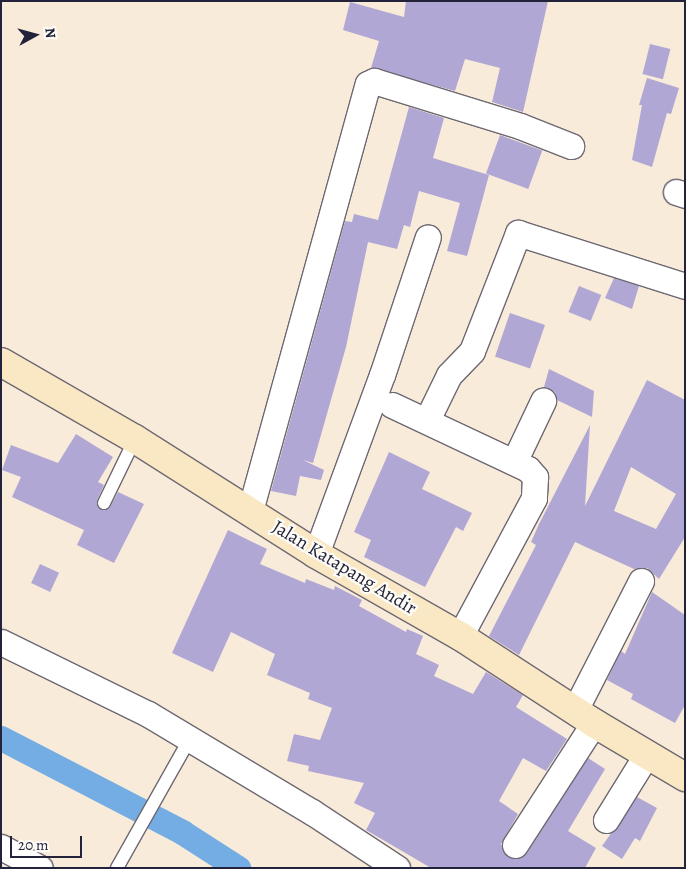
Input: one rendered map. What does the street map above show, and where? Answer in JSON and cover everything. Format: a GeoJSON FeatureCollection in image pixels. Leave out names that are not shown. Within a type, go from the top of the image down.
{"type":"FeatureCollection","features":[{"type":"Feature","properties":{"kind":"street"},"geometry":{"type":"LineString","coordinates":[[250,511],[368,84],[374,81],[520,126],[571,146]]}},
{"type":"Feature","properties":{"kind":"street"},"geometry":{"type":"LineString","coordinates":[[427,420],[449,375],[472,351],[518,233],[685,286]]}},
{"type":"Feature","properties":{"kind":"street"},"geometry":{"type":"LineString","coordinates":[[316,554],[382,374],[428,238]]}},
{"type":"Feature","properties":{"kind":"street","name":"Jalan Katapang Andir"},"geometry":{"type":"LineString","coordinates":[[1,362],[135,439],[316,554],[460,636],[584,717],[685,777]]}},
{"type":"Feature","properties":{"kind":"street"},"geometry":{"type":"LineString","coordinates":[[514,462],[543,401]]}},
{"type":"Feature","properties":{"kind":"street"},"geometry":{"type":"LineString","coordinates":[[392,405],[514,462],[535,477],[534,498],[460,636]]}},
{"type":"Feature","properties":{"kind":"street"},"geometry":{"type":"LineString","coordinates":[[515,845],[584,717],[641,581]]}},
{"type":"Feature","properties":{"kind":"street"},"geometry":{"type":"LineString","coordinates":[[1,642],[148,714],[312,812],[396,868]]}},
{"type":"Feature","properties":{"kind":"street"},"geometry":{"type":"LineString","coordinates":[[606,820],[647,754]]}},
{"type":"Feature","properties":{"kind":"street"},"geometry":{"type":"LineString","coordinates":[[1,847],[40,868]]}},
{"type":"Feature","properties":{"kind":"lane"},"geometry":{"type":"LineString","coordinates":[[104,503],[135,439]]}},
{"type":"Feature","properties":{"kind":"lane"},"geometry":{"type":"LineString","coordinates":[[117,868],[190,740]]}},
{"type":"Feature","properties":{"kind":"building"},"geometry":{"type":"Polygon","coordinates":[[[406,1],[548,1],[523,112],[492,102],[500,68],[465,59],[455,91],[371,68],[379,41],[343,30],[350,2],[404,17],[406,1]]]}},
{"type":"Feature","properties":{"kind":"building"},"geometry":{"type":"Polygon","coordinates":[[[650,44],[670,49],[663,79],[643,74],[650,44]]]}},
{"type":"Feature","properties":{"kind":"building"},"geometry":{"type":"Polygon","coordinates":[[[647,78],[679,88],[671,114],[667,113],[652,167],[632,160],[642,105],[639,105],[647,78]]]}},
{"type":"Feature","properties":{"kind":"building"},"geometry":{"type":"Polygon","coordinates":[[[409,107],[444,118],[433,158],[489,175],[467,256],[447,251],[460,203],[419,191],[410,227],[404,225],[397,249],[368,242],[346,347],[313,463],[303,460],[324,470],[321,480],[300,476],[296,496],[271,491],[345,221],[352,222],[354,214],[378,220],[409,107]]]}},
{"type":"Feature","properties":{"kind":"building"},"geometry":{"type":"Polygon","coordinates":[[[500,135],[542,150],[528,189],[486,174],[500,135]]]}},
{"type":"Feature","properties":{"kind":"building"},"geometry":{"type":"Polygon","coordinates":[[[614,278],[639,286],[632,309],[605,298],[614,278]]]}},
{"type":"Feature","properties":{"kind":"building"},"geometry":{"type":"Polygon","coordinates":[[[579,286],[601,295],[591,321],[569,312],[579,286]]]}},
{"type":"Feature","properties":{"kind":"building"},"geometry":{"type":"Polygon","coordinates":[[[510,313],[545,325],[530,369],[495,356],[510,313]]]}},
{"type":"Feature","properties":{"kind":"building"},"geometry":{"type":"Polygon","coordinates":[[[549,369],[594,391],[592,417],[557,400],[555,392],[544,387],[549,369]]]}},
{"type":"Feature","properties":{"kind":"building"},"geometry":{"type":"Polygon","coordinates":[[[647,380],[685,400],[685,537],[659,579],[647,568],[634,569],[575,542],[519,655],[489,636],[536,545],[531,542],[539,524],[590,425],[585,506],[647,380]],[[631,467],[614,511],[656,529],[676,494],[631,467]]]}},
{"type":"Feature","properties":{"kind":"building"},"geometry":{"type":"Polygon","coordinates":[[[76,434],[113,457],[98,482],[104,485],[97,500],[98,508],[109,509],[118,492],[144,504],[114,563],[77,545],[84,530],[12,497],[21,477],[2,470],[11,445],[58,463],[76,434]]]}},
{"type":"Feature","properties":{"kind":"building"},"geometry":{"type":"Polygon","coordinates":[[[389,452],[430,472],[422,489],[472,513],[463,531],[456,527],[425,587],[364,557],[371,540],[354,532],[389,452]]]}},
{"type":"Feature","properties":{"kind":"building"},"geometry":{"type":"Polygon","coordinates":[[[228,530],[267,549],[260,564],[305,583],[306,579],[334,590],[335,586],[362,600],[359,606],[406,632],[407,629],[423,636],[416,654],[439,665],[434,676],[473,694],[486,672],[523,695],[516,707],[567,739],[546,771],[523,758],[499,801],[518,814],[501,844],[508,857],[521,858],[527,853],[588,758],[605,769],[568,831],[596,848],[585,868],[431,868],[366,830],[375,813],[354,803],[364,783],[308,771],[309,766],[287,761],[294,734],[320,740],[332,708],[308,699],[310,693],[267,675],[275,654],[231,632],[213,672],[172,653],[228,530]]]}},
{"type":"Feature","properties":{"kind":"building"},"geometry":{"type":"Polygon","coordinates":[[[40,564],[59,573],[50,592],[31,583],[40,564]]]}},
{"type":"Feature","properties":{"kind":"building"},"geometry":{"type":"Polygon","coordinates":[[[652,592],[685,615],[685,705],[675,723],[631,699],[633,694],[607,680],[621,651],[625,654],[652,592]]]}},
{"type":"Feature","properties":{"kind":"building"},"geometry":{"type":"Polygon","coordinates":[[[637,797],[657,808],[640,841],[635,838],[622,859],[602,846],[637,797]]]}},
{"type":"Feature","properties":{"kind":"waterway"},"geometry":{"type":"LineString","coordinates":[[1,738],[182,832],[238,868]]}}]}
